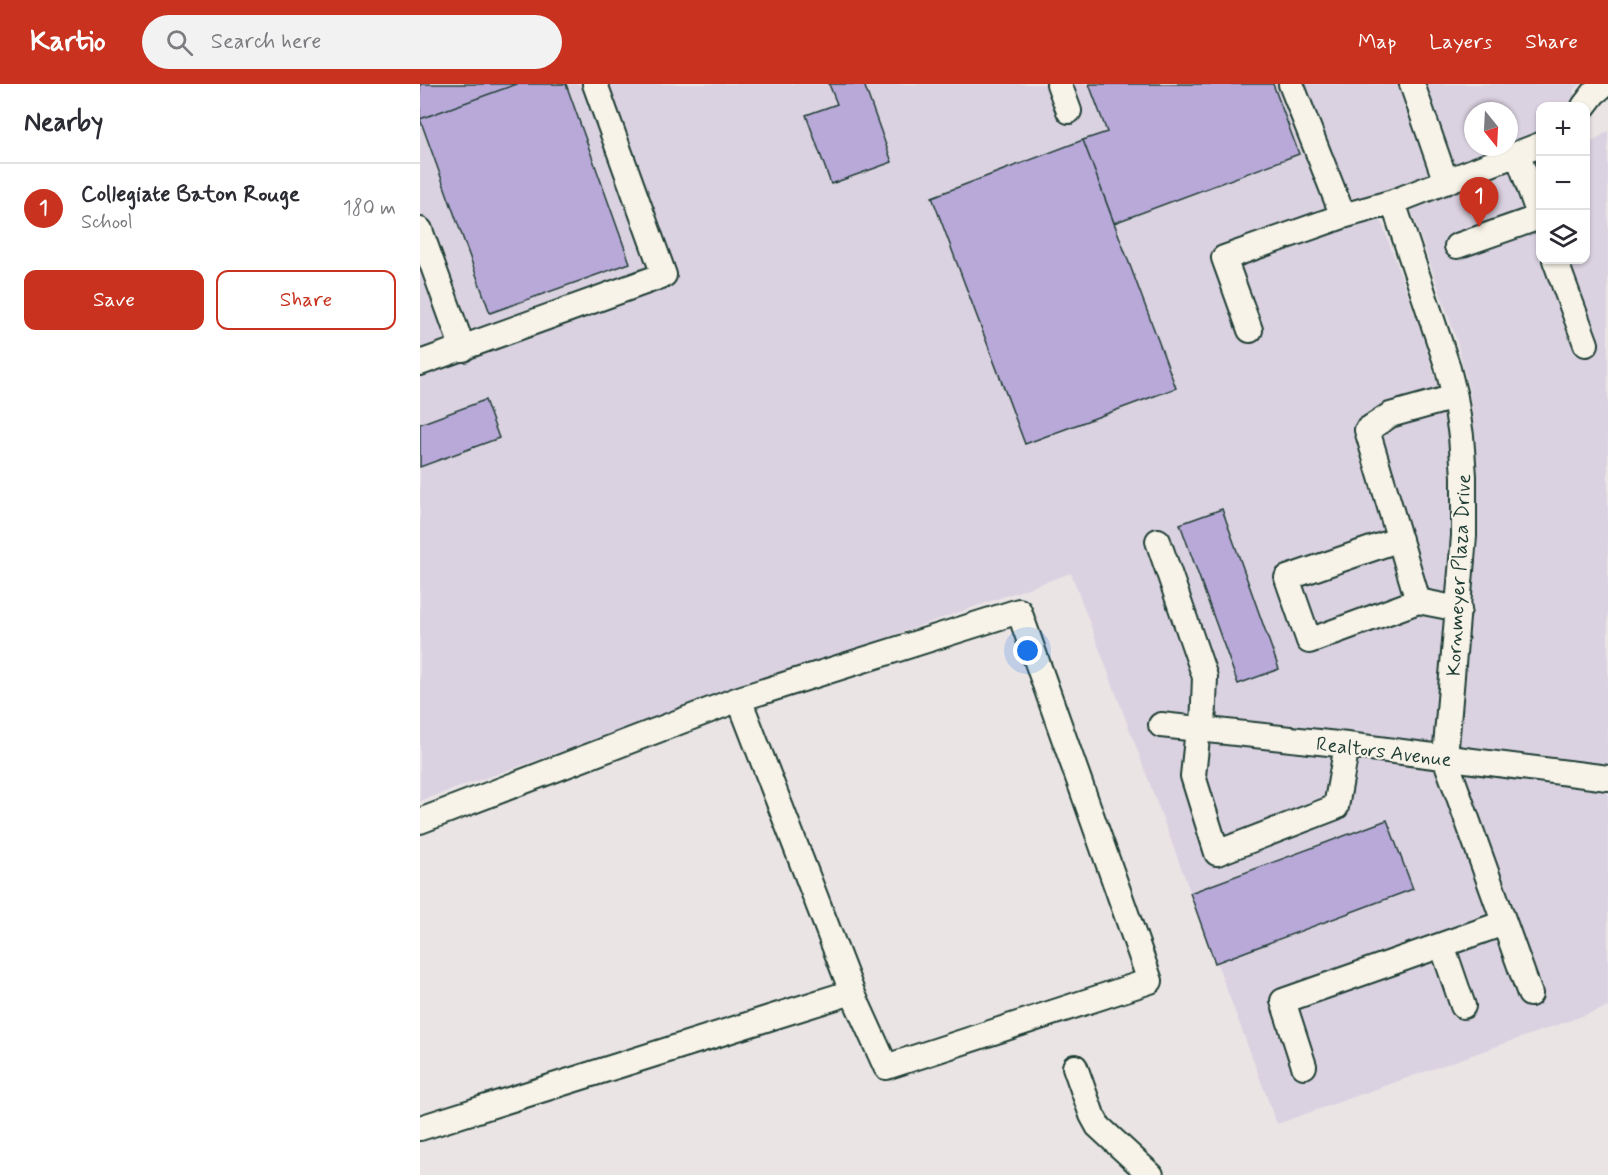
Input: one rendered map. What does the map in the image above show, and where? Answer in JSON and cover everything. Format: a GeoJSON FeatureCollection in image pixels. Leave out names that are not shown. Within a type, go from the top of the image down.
{"type":"FeatureCollection","features":[{"type":"Feature","properties":{"kind":"street"},"geometry":{"type":"LineString","coordinates":[[420,363],[664,275],[595,84]]}},
{"type":"Feature","properties":{"kind":"street"},"geometry":{"type":"LineString","coordinates":[[1059,84],[1069,111]]}},
{"type":"Feature","properties":{"kind":"street"},"geometry":{"type":"LineString","coordinates":[[1291,84],[1343,216]]}},
{"type":"Feature","properties":{"kind":"street"},"geometry":{"type":"LineString","coordinates":[[1412,84],[1446,182]]}},
{"type":"Feature","properties":{"kind":"street"},"geometry":{"type":"LineString","coordinates":[[1587,102],[1605,84]]}},
{"type":"Feature","properties":{"kind":"street"},"geometry":{"type":"LineString","coordinates":[[1590,117],[1608,106]]}},
{"type":"Feature","properties":{"kind":"street"},"geometry":{"type":"LineString","coordinates":[[1536,147],[1518,155],[1538,210]]}},
{"type":"Feature","properties":{"kind":"street"},"geometry":{"type":"LineString","coordinates":[[1250,330],[1224,258],[1343,216],[1393,202],[1515,156]]}},
{"type":"Feature","properties":{"kind":"street","name":"Kornmeyer Plaza Drive"},"geometry":{"type":"LineString","coordinates":[[1393,202],[1438,333],[1455,397],[1464,476],[1464,536],[1445,758],[1530,994]]}},
{"type":"Feature","properties":{"kind":"street"},"geometry":{"type":"LineString","coordinates":[[1457,246],[1536,218]]}},
{"type":"Feature","properties":{"kind":"street"},"geometry":{"type":"LineString","coordinates":[[420,230],[463,349]]}},
{"type":"Feature","properties":{"kind":"street"},"geometry":{"type":"LineString","coordinates":[[1556,264],[1586,344]]}},
{"type":"Feature","properties":{"kind":"street"},"geometry":{"type":"LineString","coordinates":[[1418,601],[1367,430],[1390,415],[1455,397]]}},
{"type":"Feature","properties":{"kind":"street"},"geometry":{"type":"LineString","coordinates":[[1400,539],[1287,578],[1309,641],[1418,601],[1459,609]]}},
{"type":"Feature","properties":{"kind":"street"},"geometry":{"type":"LineString","coordinates":[[1158,541],[1205,677],[1201,729],[1193,776],[1217,853],[1336,807],[1347,746]]}},
{"type":"Feature","properties":{"kind":"street"},"geometry":{"type":"LineString","coordinates":[[420,821],[740,699],[1019,610],[1150,981],[886,1067],[852,992],[740,699]]}},
{"type":"Feature","properties":{"kind":"street","name":"Realtors Avenue"},"geometry":{"type":"LineString","coordinates":[[1161,725],[1608,778]]}},
{"type":"Feature","properties":{"kind":"street"},"geometry":{"type":"LineString","coordinates":[[1304,1066],[1283,1001],[1504,923]]}},
{"type":"Feature","properties":{"kind":"street"},"geometry":{"type":"LineString","coordinates":[[1442,945],[1463,1006]]}},
{"type":"Feature","properties":{"kind":"street"},"geometry":{"type":"LineString","coordinates":[[420,1128],[852,992]]}},
{"type":"Feature","properties":{"kind":"street"},"geometry":{"type":"LineString","coordinates":[[1075,1067],[1098,1126],[1151,1175]]}},
{"type":"Feature","properties":{"kind":"shaded area"},"geometry":{"type":"Polygon","coordinates":[[[420,84],[1581,84],[1573,91],[1577,102],[1536,102],[1536,264],[1590,264],[1590,137],[1592,142],[1608,131],[1608,1007],[1277,1124],[1071,573],[420,801],[420,84]],[[1402,184],[1372,195],[1424,340],[1438,386],[1444,418],[1472,414],[1469,390],[1456,338],[1402,184]]]}},
{"type":"Feature","properties":{"kind":"building"},"geometry":{"type":"Polygon","coordinates":[[[420,84],[517,84],[420,119],[420,84]]]}},
{"type":"Feature","properties":{"kind":"building"},"geometry":{"type":"Polygon","coordinates":[[[517,84],[566,84],[630,263],[490,313],[420,119],[517,84]]]}},
{"type":"Feature","properties":{"kind":"building"},"geometry":{"type":"Polygon","coordinates":[[[829,84],[864,84],[892,162],[831,184],[806,115],[837,104],[829,84]]]}},
{"type":"Feature","properties":{"kind":"building"},"geometry":{"type":"Polygon","coordinates":[[[1089,84],[1273,84],[1299,154],[1114,223],[1083,140],[1107,132],[1089,84]]]}},
{"type":"Feature","properties":{"kind":"building"},"geometry":{"type":"Polygon","coordinates":[[[1083,140],[1176,388],[1025,444],[932,197],[1083,140]]]}},
{"type":"Feature","properties":{"kind":"building"},"geometry":{"type":"Polygon","coordinates":[[[485,400],[499,438],[420,467],[420,424],[485,400]]]}},
{"type":"Feature","properties":{"kind":"building"},"geometry":{"type":"Polygon","coordinates":[[[1222,509],[1279,669],[1238,684],[1180,524],[1222,509]]]}},
{"type":"Feature","properties":{"kind":"building"},"geometry":{"type":"Polygon","coordinates":[[[1387,820],[1413,889],[1215,963],[1190,893],[1387,820]]]}},
{"type":"Feature","properties":{"kind":"place","name":"Collegiate Baton Rouge"},"geometry":{"type":"Point","coordinates":[1479,227]}}]}
